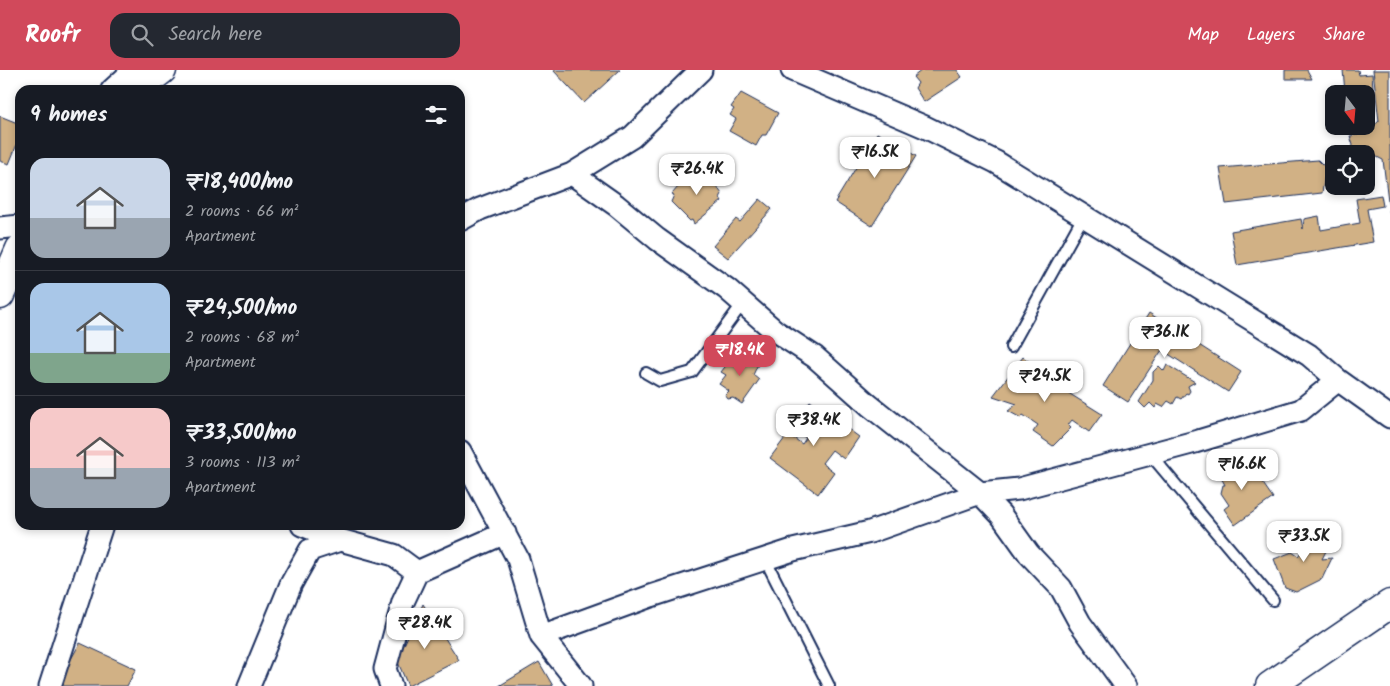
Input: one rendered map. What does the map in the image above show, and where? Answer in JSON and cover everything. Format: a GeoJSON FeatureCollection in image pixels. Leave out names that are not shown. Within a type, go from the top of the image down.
{"type":"FeatureCollection","features":[{"type":"Feature","properties":{"kind":"street"},"geometry":{"type":"LineString","coordinates":[[118,85],[134,70]]}},
{"type":"Feature","properties":{"kind":"street"},"geometry":{"type":"LineString","coordinates":[[142,85],[162,70]]}},
{"type":"Feature","properties":{"kind":"street"},"geometry":{"type":"LineString","coordinates":[[465,217],[480,209],[572,174],[632,137],[700,70]]}},
{"type":"Feature","properties":{"kind":"street"},"geometry":{"type":"LineString","coordinates":[[792,70],[934,131],[996,162],[1285,340],[1390,417]]}},
{"type":"Feature","properties":{"kind":"street"},"geometry":{"type":"LineString","coordinates":[[572,174],[616,205],[657,239],[727,289],[775,331],[815,357],[869,405],[980,493],[1001,515],[1029,554],[1060,588],[1080,623],[1126,686]]}},
{"type":"Feature","properties":{"kind":"street"},"geometry":{"type":"LineString","coordinates":[[0,228],[15,226]]}},
{"type":"Feature","properties":{"kind":"street"},"geometry":{"type":"LineString","coordinates":[[0,295],[15,260]]}},
{"type":"Feature","properties":{"kind":"street"},"geometry":{"type":"LineString","coordinates":[[541,636],[651,596],[794,550],[870,532],[980,493],[1019,489],[1150,454],[1301,410],[1338,380]]}},
{"type":"Feature","properties":{"kind":"street"},"geometry":{"type":"LineString","coordinates":[[465,461],[518,559],[541,636],[581,686]]}},
{"type":"Feature","properties":{"kind":"street"},"geometry":{"type":"LineString","coordinates":[[50,686],[100,530]]}},
{"type":"Feature","properties":{"kind":"street"},"geometry":{"type":"LineString","coordinates":[[315,530],[340,540],[394,555],[417,572]]}},
{"type":"Feature","properties":{"kind":"street"},"geometry":{"type":"LineString","coordinates":[[391,686],[385,669],[403,602],[417,572],[504,532]]}},
{"type":"Feature","properties":{"kind":"street"},"geometry":{"type":"LineString","coordinates":[[249,686],[291,584],[310,550],[340,540]]}},
{"type":"Feature","properties":{"kind":"street"},"geometry":{"type":"LineString","coordinates":[[1270,686],[1390,604]]}},
{"type":"Feature","properties":{"kind":"lane"},"geometry":{"type":"LineString","coordinates":[[1011,347],[1084,217]]}},
{"type":"Feature","properties":{"kind":"lane"},"geometry":{"type":"LineString","coordinates":[[646,373],[660,381],[692,372],[743,303]]}},
{"type":"Feature","properties":{"kind":"lane"},"geometry":{"type":"LineString","coordinates":[[1150,454],[1273,600]]}},
{"type":"Feature","properties":{"kind":"lane"},"geometry":{"type":"LineString","coordinates":[[765,559],[829,686]]}},
{"type":"Feature","properties":{"kind":"building"},"geometry":{"type":"Polygon","coordinates":[[[553,70],[620,70],[584,103],[553,70]]]}},
{"type":"Feature","properties":{"kind":"building"},"geometry":{"type":"Polygon","coordinates":[[[922,70],[957,70],[962,77],[924,102],[915,88],[918,83],[913,77],[922,70]]]}},
{"type":"Feature","properties":{"kind":"building"},"geometry":{"type":"Polygon","coordinates":[[[1285,70],[1307,70],[1312,79],[1285,79],[1285,70]]]}},
{"type":"Feature","properties":{"kind":"building"},"geometry":{"type":"Polygon","coordinates":[[[1343,70],[1358,70],[1359,75],[1372,74],[1373,85],[1344,85],[1343,70]]]}},
{"type":"Feature","properties":{"kind":"building"},"geometry":{"type":"Polygon","coordinates":[[[1373,70],[1390,70],[1390,217],[1383,160],[1375,156],[1375,145],[1353,145],[1350,136],[1375,135],[1375,125],[1379,121],[1373,70]]]}},
{"type":"Feature","properties":{"kind":"building"},"geometry":{"type":"Polygon","coordinates":[[[741,93],[778,113],[766,135],[762,135],[756,146],[729,131],[736,119],[730,115],[734,109],[731,107],[741,93]]]}},
{"type":"Feature","properties":{"kind":"building"},"geometry":{"type":"Polygon","coordinates":[[[0,116],[15,122],[15,149],[9,164],[0,161],[0,116]]]}},
{"type":"Feature","properties":{"kind":"building"},"geometry":{"type":"Polygon","coordinates":[[[877,133],[916,156],[872,226],[835,202],[877,133]]]}},
{"type":"Feature","properties":{"kind":"building"},"geometry":{"type":"Polygon","coordinates":[[[1318,160],[1325,167],[1325,174],[1322,193],[1226,204],[1220,168],[1318,160]]]}},
{"type":"Feature","properties":{"kind":"building"},"geometry":{"type":"Polygon","coordinates":[[[703,167],[722,194],[720,198],[722,201],[694,224],[692,220],[690,221],[671,202],[674,195],[672,194],[690,173],[703,167]]]}},
{"type":"Feature","properties":{"kind":"building"},"geometry":{"type":"Polygon","coordinates":[[[1381,195],[1383,206],[1367,209],[1373,242],[1237,265],[1231,231],[1301,219],[1303,229],[1304,219],[1319,216],[1321,230],[1360,223],[1356,199],[1381,195]]]}},
{"type":"Feature","properties":{"kind":"building"},"geometry":{"type":"Polygon","coordinates":[[[760,199],[772,209],[728,258],[713,246],[736,219],[740,222],[760,199]]]}},
{"type":"Feature","properties":{"kind":"building"},"geometry":{"type":"Polygon","coordinates":[[[1149,313],[1241,372],[1228,392],[1162,350],[1128,402],[1103,386],[1149,313]]]}},
{"type":"Feature","properties":{"kind":"building"},"geometry":{"type":"Polygon","coordinates":[[[736,351],[741,354],[743,351],[759,362],[753,375],[759,380],[742,404],[733,398],[728,399],[725,395],[729,391],[719,384],[726,375],[721,372],[728,363],[732,366],[736,360],[732,357],[736,351]]]}},
{"type":"Feature","properties":{"kind":"building"},"geometry":{"type":"Polygon","coordinates":[[[1023,357],[1070,394],[1102,414],[1089,432],[1072,420],[1068,425],[1071,428],[1053,446],[1033,432],[1038,425],[1023,415],[1021,418],[1008,411],[1017,404],[993,396],[1023,357]]]}},
{"type":"Feature","properties":{"kind":"building"},"geometry":{"type":"Polygon","coordinates":[[[1167,365],[1195,382],[1188,386],[1190,391],[1188,394],[1186,393],[1181,399],[1177,397],[1173,404],[1168,401],[1163,407],[1157,404],[1155,408],[1150,403],[1145,408],[1139,402],[1153,380],[1153,372],[1159,366],[1164,371],[1167,365]]]}},
{"type":"Feature","properties":{"kind":"building"},"geometry":{"type":"Polygon","coordinates":[[[810,401],[859,437],[844,459],[832,450],[822,463],[834,472],[818,494],[770,458],[788,434],[802,444],[806,438],[791,427],[810,401]]]}},
{"type":"Feature","properties":{"kind":"building"},"geometry":{"type":"Polygon","coordinates":[[[1230,460],[1237,466],[1249,463],[1273,498],[1235,525],[1224,509],[1229,505],[1221,493],[1223,485],[1225,485],[1216,468],[1230,460]]]}},
{"type":"Feature","properties":{"kind":"building"},"geometry":{"type":"Polygon","coordinates":[[[1306,529],[1319,533],[1327,549],[1322,559],[1332,558],[1322,579],[1296,592],[1285,588],[1274,559],[1292,552],[1298,556],[1303,550],[1300,547],[1306,529]]]}},
{"type":"Feature","properties":{"kind":"building"},"geometry":{"type":"Polygon","coordinates":[[[423,604],[459,660],[408,686],[397,660],[423,604]]]}},
{"type":"Feature","properties":{"kind":"building"},"geometry":{"type":"Polygon","coordinates":[[[80,643],[136,669],[127,686],[56,686],[80,643]]]}},
{"type":"Feature","properties":{"kind":"building"},"geometry":{"type":"Polygon","coordinates":[[[539,662],[553,686],[499,686],[539,662]]]}}]}
